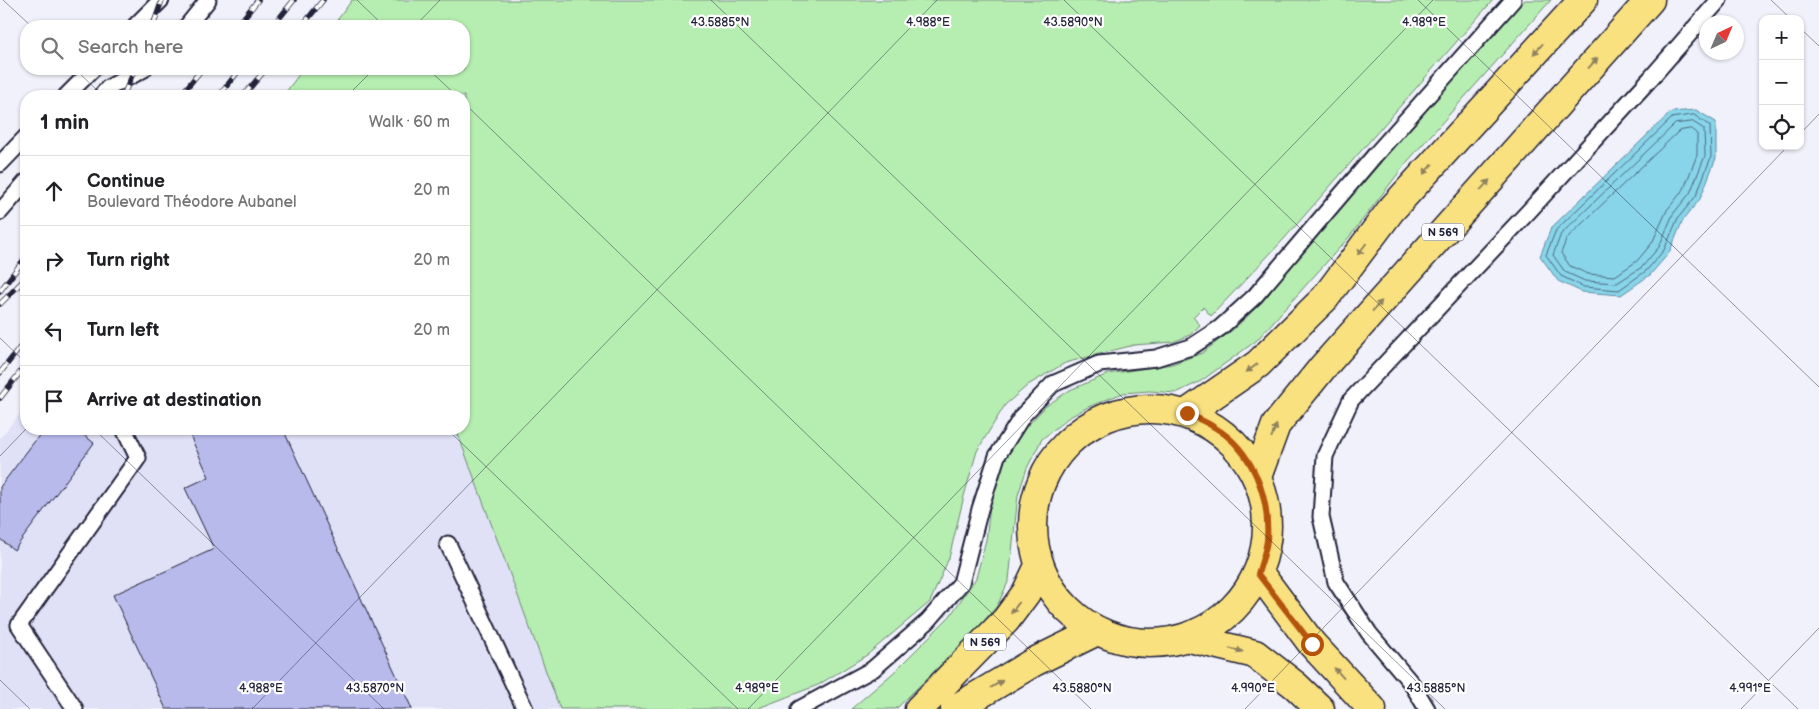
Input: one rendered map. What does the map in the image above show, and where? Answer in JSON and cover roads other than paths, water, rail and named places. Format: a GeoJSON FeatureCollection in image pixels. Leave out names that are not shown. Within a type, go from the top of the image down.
{"type":"FeatureCollection","features":[{"type":"Feature","properties":{"kind":"main road"},"geometry":{"type":"LineString","coordinates":[[1187,413],[1258,364],[1325,298],[1391,210],[1583,0]]}},
{"type":"Feature","properties":{"kind":"main road","name":"N 569"},"geometry":{"type":"LineString","coordinates":[[1258,477],[1276,425],[1323,366],[1650,0]]}},
{"type":"Feature","properties":{"kind":"main road"},"geometry":{"type":"LineString","coordinates":[[1150,408],[1187,413],[1216,428],[1240,449],[1258,477],[1267,509],[1267,542],[1258,574],[1242,601],[1218,623],[1188,638],[1158,644],[1126,641],[1097,631],[1072,614],[1053,592],[1039,566],[1032,529],[1037,492],[1053,458],[1079,431],[1112,413],[1150,408]]}},
{"type":"Feature","properties":{"kind":"main road","name":"N 569"},"geometry":{"type":"LineString","coordinates":[[920,709],[1006,620],[1026,593],[1039,566]]}},
{"type":"Feature","properties":{"kind":"main road"},"geometry":{"type":"LineString","coordinates":[[1258,574],[1312,644],[1372,709]]}},
{"type":"Feature","properties":{"kind":"main road"},"geometry":{"type":"LineString","coordinates":[[955,709],[1034,662],[1097,631]]}},
{"type":"Feature","properties":{"kind":"main road"},"geometry":{"type":"LineString","coordinates":[[1188,638],[1255,654],[1296,686],[1320,709]]}},
{"type":"Feature","properties":{"kind":"lane"},"geometry":{"type":"LineString","coordinates":[[141,20],[161,0]]}},
{"type":"Feature","properties":{"kind":"lane"},"geometry":{"type":"LineString","coordinates":[[191,20],[208,0]]}},
{"type":"Feature","properties":{"kind":"lane"},"geometry":{"type":"LineString","coordinates":[[799,709],[873,669],[928,621],[961,582],[980,509],[997,456],[1023,415],[1053,384],[1099,364],[1156,358],[1191,347],[1220,328],[1255,296],[1375,155],[1513,0]]}},
{"type":"Feature","properties":{"kind":"lane"},"geometry":{"type":"LineString","coordinates":[[1427,709],[1412,684],[1369,633],[1336,582],[1321,517],[1325,456],[1350,400],[1529,211],[1650,79],[1719,0]]}},
{"type":"Feature","properties":{"kind":"lane"},"geometry":{"type":"LineString","coordinates":[[72,90],[87,75]]}},
{"type":"Feature","properties":{"kind":"lane"},"geometry":{"type":"LineString","coordinates":[[106,90],[133,75]]}},
{"type":"Feature","properties":{"kind":"lane"},"geometry":{"type":"LineString","coordinates":[[0,164],[20,143]]}},
{"type":"Feature","properties":{"kind":"lane"},"geometry":{"type":"LineString","coordinates":[[0,212],[20,189]]}},
{"type":"Feature","properties":{"kind":"lane"},"geometry":{"type":"LineString","coordinates":[[75,709],[19,625],[138,458],[127,435]]}},
{"type":"Feature","properties":{"kind":"lane"},"geometry":{"type":"LineString","coordinates":[[448,544],[526,709]]}},
{"type":"Feature","properties":{"kind":"water"},"geometry":{"type":"Polygon","coordinates":[[[1696,110],[1716,122],[1716,158],[1700,199],[1683,220],[1669,253],[1650,275],[1621,295],[1582,292],[1558,281],[1540,256],[1551,228],[1671,112],[1696,110]]]}},
{"type":"Feature","properties":{"kind":"railway"},"geometry":{"type":"LineString","coordinates":[[155,20],[162,0]]}},
{"type":"Feature","properties":{"kind":"railway"},"geometry":{"type":"LineString","coordinates":[[242,20],[258,0]]}},
{"type":"Feature","properties":{"kind":"railway"},"geometry":{"type":"LineString","coordinates":[[278,20],[294,0]]}},
{"type":"Feature","properties":{"kind":"railway"},"geometry":{"type":"LineString","coordinates":[[307,20],[323,0]]}},
{"type":"Feature","properties":{"kind":"railway"},"geometry":{"type":"LineString","coordinates":[[126,90],[132,75]]}},
{"type":"Feature","properties":{"kind":"railway"},"geometry":{"type":"LineString","coordinates":[[185,90],[197,75]]}},
{"type":"Feature","properties":{"kind":"railway"},"geometry":{"type":"LineString","coordinates":[[224,90],[235,75]]}},
{"type":"Feature","properties":{"kind":"railway"},"geometry":{"type":"LineString","coordinates":[[248,90],[261,75]]}},
{"type":"Feature","properties":{"kind":"railway"},"geometry":{"type":"LineString","coordinates":[[0,291],[20,265]]}},
{"type":"Feature","properties":{"kind":"railway"},"geometry":{"type":"LineString","coordinates":[[0,304],[20,284]]}},
{"type":"Feature","properties":{"kind":"railway"},"geometry":{"type":"LineString","coordinates":[[0,373],[20,348]]}},
{"type":"Feature","properties":{"kind":"railway"},"geometry":{"type":"LineString","coordinates":[[0,398],[20,373]]}}]}
